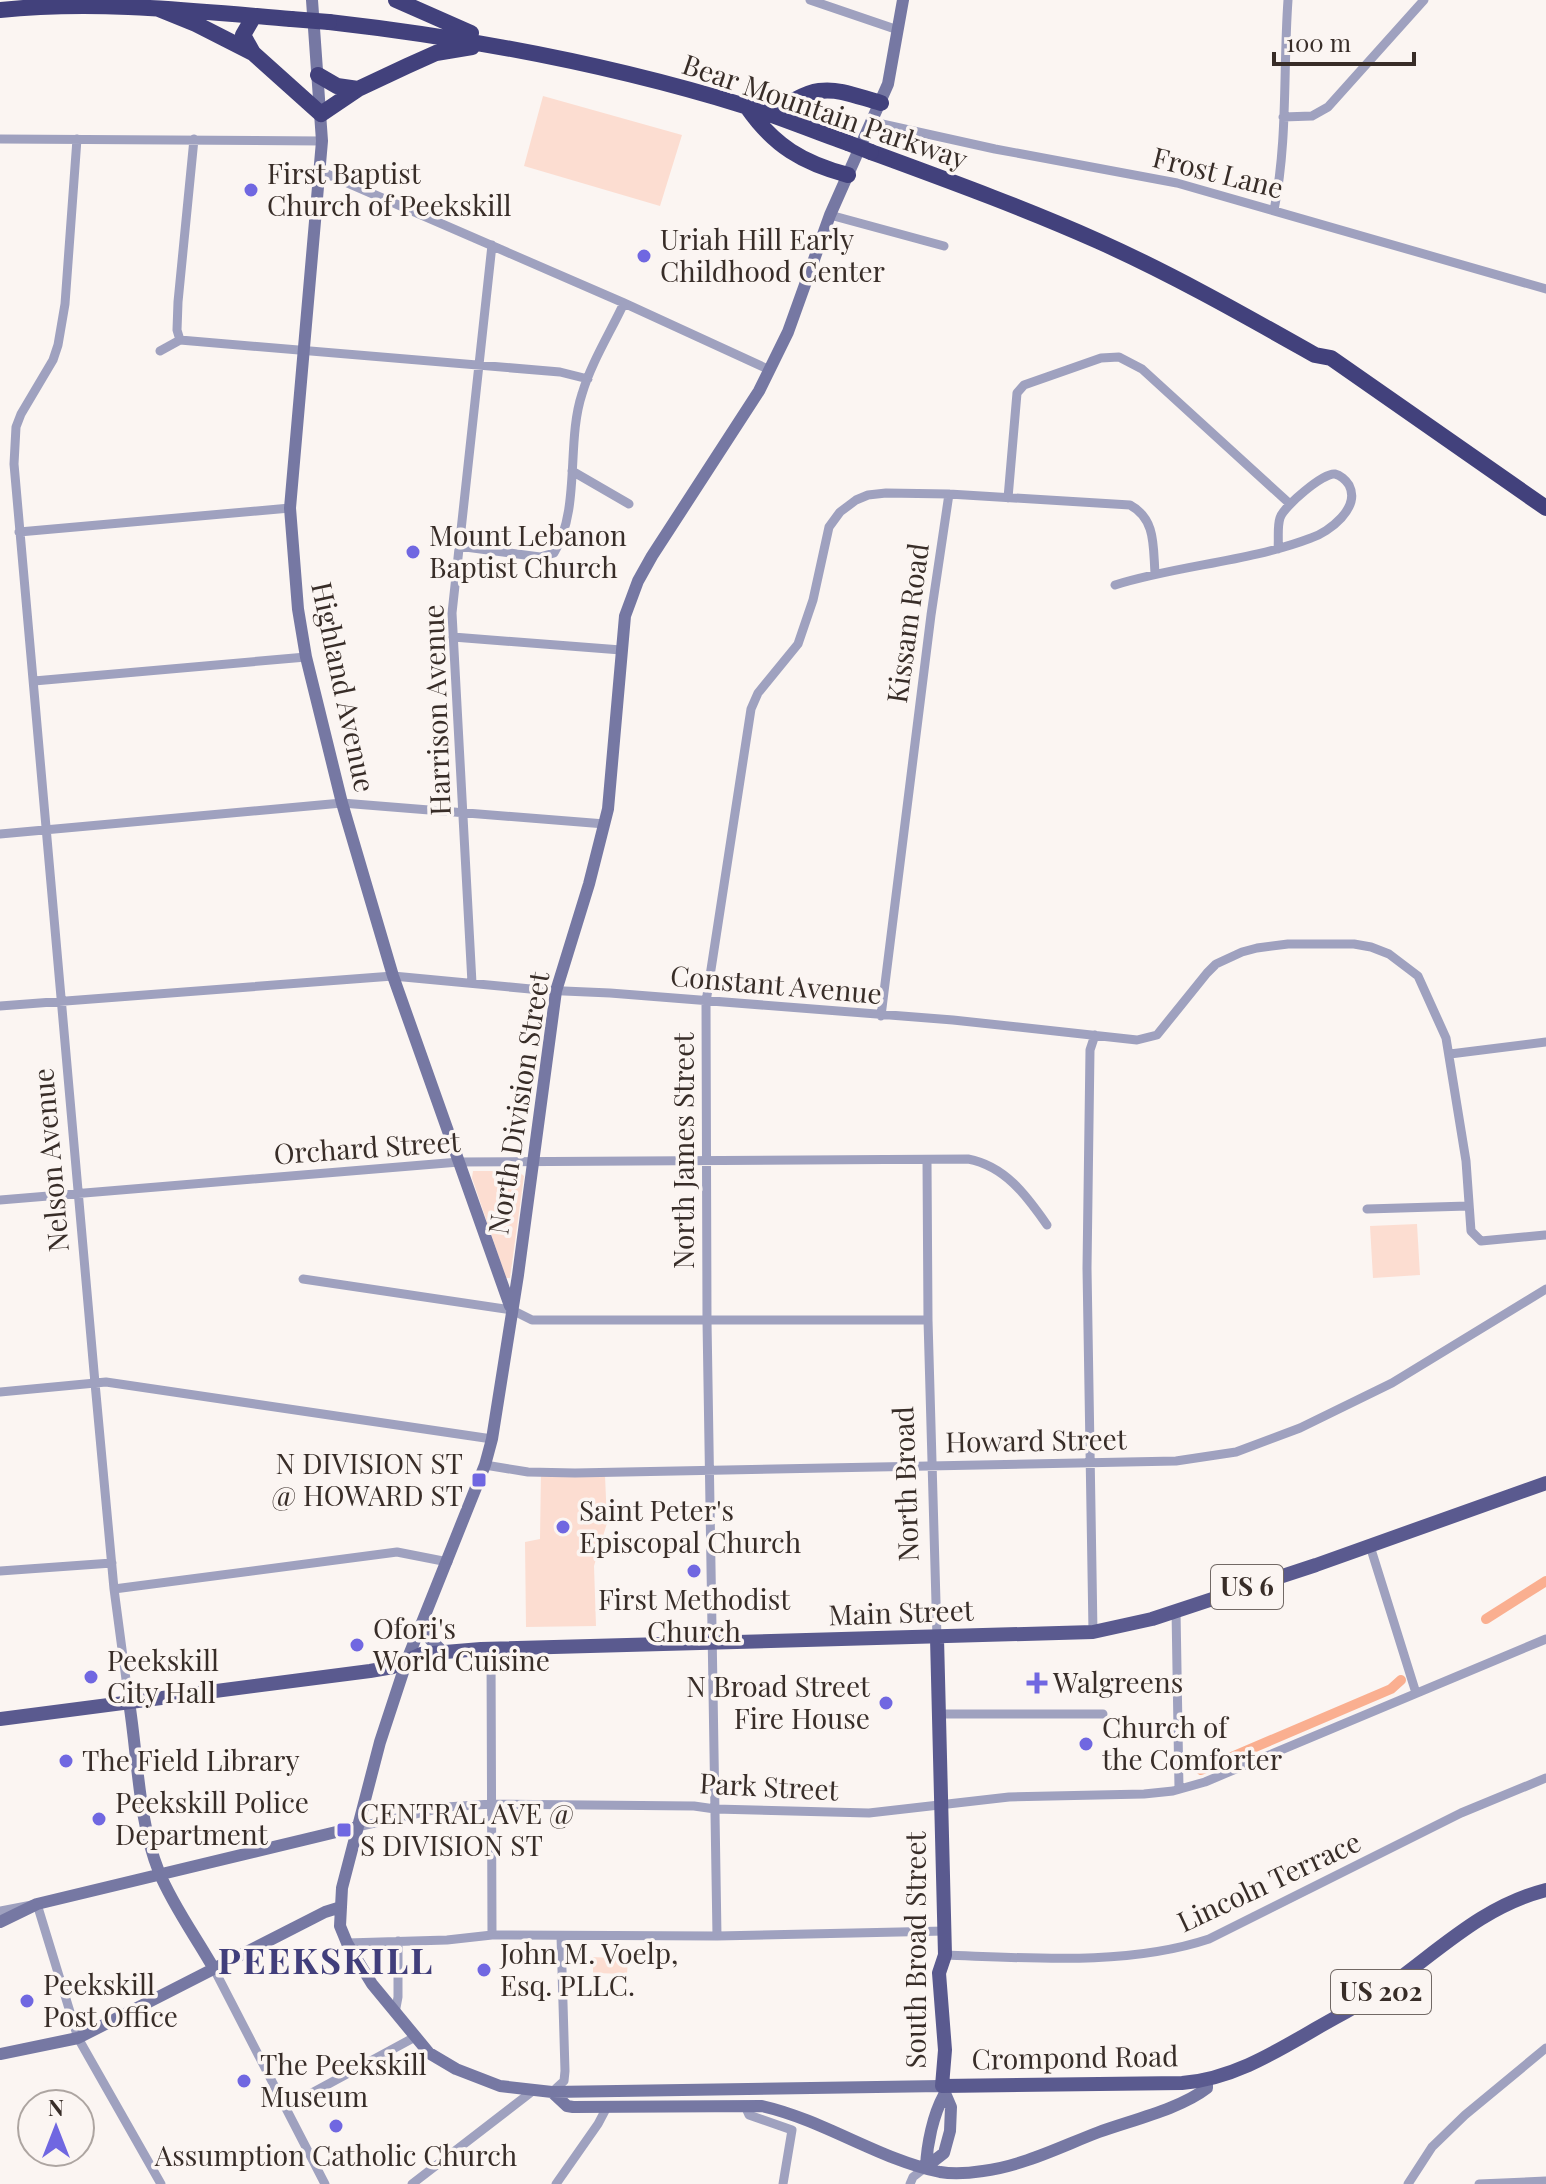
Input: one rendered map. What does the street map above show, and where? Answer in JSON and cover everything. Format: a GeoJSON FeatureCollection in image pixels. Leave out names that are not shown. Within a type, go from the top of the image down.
{"type":"FeatureCollection","features":[{"type":"Feature","properties":{"kind":"highway"},"geometry":{"type":"LineString","coordinates":[[159,9],[253,53],[321,114],[358,89],[407,66],[436,53],[469,48],[481,42],[470,32],[396,0]]}},
{"type":"Feature","properties":{"kind":"highway","name":"Bear Mountain Parkway"},"geometry":{"type":"LineString","coordinates":[[0,10],[66,6],[159,9],[412,31],[597,67],[746,106],[998,199],[1102,243],[1195,289],[1315,355],[1331,358],[1546,508]]}},
{"type":"Feature","properties":{"kind":"highway"},"geometry":{"type":"LineString","coordinates":[[253,53],[243,35],[254,16]]}},
{"type":"Feature","properties":{"kind":"highway"},"geometry":{"type":"LineString","coordinates":[[407,66],[416,46],[412,31]]}},
{"type":"Feature","properties":{"kind":"highway"},"geometry":{"type":"LineString","coordinates":[[318,75],[337,86],[358,89]]}},
{"type":"Feature","properties":{"kind":"highway"},"geometry":{"type":"LineString","coordinates":[[848,175],[790,152],[760,127],[746,106],[754,104],[780,108],[814,92],[836,91],[881,103]]}},
{"type":"Feature","properties":{"kind":"highway"},"geometry":{"type":"LineString","coordinates":[[804,97],[799,114],[821,134]]}},
{"type":"Feature","properties":{"kind":"highway"},"geometry":{"type":"LineString","coordinates":[[790,152],[787,139],[792,124]]}},
{"type":"Feature","properties":{"kind":"highway","name":"Bear Mountain Parkway"},"geometry":{"type":"LineString","coordinates":[[1315,355],[1325,367],[1546,520]]}},
{"type":"Feature","properties":{"kind":"main road","name":"Main Street"},"geometry":{"type":"LineString","coordinates":[[0,1719],[370,1671],[393,1667],[421,1654],[443,1652],[937,1638],[1093,1632],[1121,1628],[1370,1546],[1546,1483]]}},
{"type":"Feature","properties":{"kind":"main road","name":"North Broad"},"geometry":{"type":"LineString","coordinates":[[937,1638],[941,1805]]}},
{"type":"Feature","properties":{"kind":"main road","name":"South Broad Street"},"geometry":{"type":"LineString","coordinates":[[941,1805],[945,1955],[939,1973],[945,2050],[943,2091]]}},
{"type":"Feature","properties":{"kind":"main road","name":"Crompond Road"},"geometry":{"type":"LineString","coordinates":[[943,2091],[1207,2081],[1247,2066],[1373,1997],[1475,1920],[1502,1904],[1546,1890]]}},
{"type":"Feature","properties":{"kind":"street","name":"Highland Avenue"},"geometry":{"type":"LineString","coordinates":[[312,0],[322,141],[290,508],[293,564],[306,657],[342,803],[393,976],[512,1310]]}},
{"type":"Feature","properties":{"kind":"street"},"geometry":{"type":"LineString","coordinates":[[810,0],[898,30]]}},
{"type":"Feature","properties":{"kind":"street","name":"North Division Street"},"geometry":{"type":"LineString","coordinates":[[347,1943],[340,1926],[342,1887],[380,1742],[407,1660],[448,1562],[492,1439],[556,991],[605,824],[625,616],[638,581],[770,370],[788,332],[830,215],[881,103],[892,65],[903,0]]}},
{"type":"Feature","properties":{"kind":"street"},"geometry":{"type":"LineString","coordinates":[[1274,210],[1282,171],[1288,0]]}},
{"type":"Feature","properties":{"kind":"street"},"geometry":{"type":"LineString","coordinates":[[1283,117],[1312,116],[1328,107],[1424,0]]}},
{"type":"Feature","properties":{"kind":"street","name":"Frost Lane"},"geometry":{"type":"LineString","coordinates":[[873,122],[995,149],[1177,183],[1546,289]]}},
{"type":"Feature","properties":{"kind":"street"},"geometry":{"type":"LineString","coordinates":[[0,139],[322,141]]}},
{"type":"Feature","properties":{"kind":"street","name":"Nelson Avenue"},"geometry":{"type":"LineString","coordinates":[[77,139],[65,304],[58,345],[53,360],[21,414],[15,438],[19,532],[114,1589],[129,1702],[148,1833],[160,1875],[214,1969]]}},
{"type":"Feature","properties":{"kind":"street"},"geometry":{"type":"LineString","coordinates":[[180,340],[177,330],[178,302],[194,139]]}},
{"type":"Feature","properties":{"kind":"street"},"geometry":{"type":"LineString","coordinates":[[320,171],[770,370]]}},
{"type":"Feature","properties":{"kind":"street"},"geometry":{"type":"LineString","coordinates":[[830,215],[944,246]]}},
{"type":"Feature","properties":{"kind":"street","name":"Harrison Avenue"},"geometry":{"type":"LineString","coordinates":[[472,983],[452,613],[492,245]]}},
{"type":"Feature","properties":{"kind":"street"},"geometry":{"type":"LineString","coordinates":[[458,546],[540,557],[554,553],[561,543],[581,395],[624,303]]}},
{"type":"Feature","properties":{"kind":"street"},"geometry":{"type":"LineString","coordinates":[[160,351],[180,340],[560,372],[588,379]]}},
{"type":"Feature","properties":{"kind":"street"},"geometry":{"type":"LineString","coordinates":[[1008,498],[1017,393],[1024,385],[1101,358],[1119,357],[1142,369],[1290,504]]}},
{"type":"Feature","properties":{"kind":"street"},"geometry":{"type":"LineString","coordinates":[[572,471],[629,504]]}},
{"type":"Feature","properties":{"kind":"street"},"geometry":{"type":"LineString","coordinates":[[1115,585],[1155,573],[1278,549],[1319,536],[1330,529],[1351,503],[1351,488],[1339,475],[1326,475],[1281,514],[1278,549]]}},
{"type":"Feature","properties":{"kind":"street"},"geometry":{"type":"LineString","coordinates":[[949,494],[1130,505],[1146,517],[1150,526],[1155,573]]}},
{"type":"Feature","properties":{"kind":"street","name":"North James Street"},"geometry":{"type":"LineString","coordinates":[[717,1936],[707,1321],[706,1002],[751,709],[758,693],[798,644],[813,600],[829,527],[847,505],[868,495],[949,494]]}},
{"type":"Feature","properties":{"kind":"street","name":"Kissam Road"},"geometry":{"type":"LineString","coordinates":[[881,1016],[949,494]]}},
{"type":"Feature","properties":{"kind":"street"},"geometry":{"type":"LineString","coordinates":[[19,532],[290,508]]}},
{"type":"Feature","properties":{"kind":"street"},"geometry":{"type":"LineString","coordinates":[[453,637],[621,650]]}},
{"type":"Feature","properties":{"kind":"street"},"geometry":{"type":"LineString","coordinates":[[34,681],[306,657]]}},
{"type":"Feature","properties":{"kind":"street"},"geometry":{"type":"LineString","coordinates":[[0,834],[342,803],[605,824]]}},
{"type":"Feature","properties":{"kind":"street","name":"Constant Avenue"},"geometry":{"type":"LineString","coordinates":[[0,1006],[393,976],[953,1020],[1137,1040],[1157,1035],[1216,964],[1242,952],[1288,944],[1354,944],[1389,954],[1418,976],[1450,1054]]}},
{"type":"Feature","properties":{"kind":"street"},"geometry":{"type":"LineString","coordinates":[[1093,1632],[1087,1268],[1090,1050],[1095,1035]]}},
{"type":"Feature","properties":{"kind":"street"},"geometry":{"type":"LineString","coordinates":[[1545,1235],[1481,1241],[1474,1236],[1450,1054],[1546,1042]]}},
{"type":"Feature","properties":{"kind":"street","name":"Orchard Street"},"geometry":{"type":"LineString","coordinates":[[0,1200],[459,1162],[968,1159],[995,1167],[1047,1225]]}},
{"type":"Feature","properties":{"kind":"street","name":"North Broad"},"geometry":{"type":"LineString","coordinates":[[927,1161],[937,1638]]}},
{"type":"Feature","properties":{"kind":"street"},"geometry":{"type":"LineString","coordinates":[[1367,1209],[1468,1206]]}},
{"type":"Feature","properties":{"kind":"street"},"geometry":{"type":"LineString","coordinates":[[303,1279],[512,1310],[532,1320],[928,1320]]}},
{"type":"Feature","properties":{"kind":"street","name":"Howard Street"},"geometry":{"type":"LineString","coordinates":[[485,1465],[528,1472],[1176,1461],[1222,1456],[1300,1428],[1392,1383],[1546,1289]]}},
{"type":"Feature","properties":{"kind":"street"},"geometry":{"type":"LineString","coordinates":[[0,1392],[106,1382],[492,1439]]}},
{"type":"Feature","properties":{"kind":"street"},"geometry":{"type":"LineString","coordinates":[[1370,1546],[1416,1693],[1546,1639]]}},
{"type":"Feature","properties":{"kind":"street"},"geometry":{"type":"LineString","coordinates":[[114,1589],[397,1552],[448,1562]]}},
{"type":"Feature","properties":{"kind":"street"},"geometry":{"type":"LineString","coordinates":[[0,1571],[112,1563]]}},
{"type":"Feature","properties":{"kind":"street"},"geometry":{"type":"LineString","coordinates":[[1176,1610],[1179,1789]]}},
{"type":"Feature","properties":{"kind":"street"},"geometry":{"type":"LineString","coordinates":[[423,1624],[430,1639],[443,1652]]}},
{"type":"Feature","properties":{"kind":"street"},"geometry":{"type":"LineString","coordinates":[[491,1649],[492,1935]]}},
{"type":"Feature","properties":{"kind":"street","name":"Park Street"},"geometry":{"type":"LineString","coordinates":[[357,1827],[446,1807],[492,1804],[694,1806],[869,1813],[1009,1797],[1109,1797],[1179,1789],[1205,1782],[1416,1693]]}},
{"type":"Feature","properties":{"kind":"street"},"geometry":{"type":"LineString","coordinates":[[939,1714],[1103,1714]]}},
{"type":"Feature","properties":{"kind":"street","name":"Lincoln Terrace"},"geometry":{"type":"LineString","coordinates":[[945,1955],[1042,1958],[1164,1952],[1191,1945],[1209,1939],[1461,1813],[1546,1778]]}},
{"type":"Feature","properties":{"kind":"street"},"geometry":{"type":"LineString","coordinates":[[0,1911],[357,1827]]}},
{"type":"Feature","properties":{"kind":"street"},"geometry":{"type":"LineString","coordinates":[[0,1922],[37,1904]]}},
{"type":"Feature","properties":{"kind":"street"},"geometry":{"type":"LineString","coordinates":[[37,1904],[78,2038],[161,2184]]}},
{"type":"Feature","properties":{"kind":"street"},"geometry":{"type":"LineString","coordinates":[[0,2054],[78,2038],[325,1912],[341,1907]]}},
{"type":"Feature","properties":{"kind":"street"},"geometry":{"type":"LineString","coordinates":[[945,1931],[717,1936],[492,1935],[447,1940],[347,1943],[356,1961],[429,2053],[456,2069],[500,2086],[552,2092],[567,2106],[762,2106],[782,2111],[900,2160],[941,2172],[983,2171],[1012,2164],[1190,2098],[1207,2088],[1207,2081]]}},
{"type":"Feature","properties":{"kind":"street"},"geometry":{"type":"LineString","coordinates":[[552,2092],[564,2081],[565,2071],[561,1936]]}},
{"type":"Feature","properties":{"kind":"street"},"geometry":{"type":"LineString","coordinates":[[395,2013],[398,1941]]}},
{"type":"Feature","properties":{"kind":"street"},"geometry":{"type":"LineString","coordinates":[[214,1969],[325,2184]]}},
{"type":"Feature","properties":{"kind":"street"},"geometry":{"type":"LineString","coordinates":[[286,2107],[415,2037]]}},
{"type":"Feature","properties":{"kind":"street"},"geometry":{"type":"LineString","coordinates":[[1408,2184],[1432,2147],[1465,2115],[1546,2048]]}},
{"type":"Feature","properties":{"kind":"street"},"geometry":{"type":"LineString","coordinates":[[412,2184],[534,2090]]}},
{"type":"Feature","properties":{"kind":"street","name":"Crompond Road"},"geometry":{"type":"LineString","coordinates":[[552,2092],[943,2091]]}},
{"type":"Feature","properties":{"kind":"street","name":"South Broad Street"},"geometry":{"type":"LineString","coordinates":[[926,2167],[944,2153],[950,2131],[951,2107],[943,2091]]}},
{"type":"Feature","properties":{"kind":"street"},"geometry":{"type":"LineString","coordinates":[[745,2106],[749,2115],[792,2130],[783,2184]]}},
{"type":"Feature","properties":{"kind":"street"},"geometry":{"type":"LineString","coordinates":[[556,2184],[607,2107]]}},
{"type":"Feature","properties":{"kind":"street"},"geometry":{"type":"LineString","coordinates":[[910,2184],[913,2177],[926,2167]]}},
{"type":"Feature","properties":{"kind":"street"},"geometry":{"type":"LineString","coordinates":[[941,2172],[949,2184]]}},
{"type":"Feature","properties":{"kind":"street"},"geometry":{"type":"LineString","coordinates":[[1479,2184],[1546,2181]]}},
{"type":"Feature","properties":{"kind":"shaded area"},"geometry":{"type":"Polygon","coordinates":[[[543,96],[682,135],[660,206],[524,166],[543,96]]]}},
{"type":"Feature","properties":{"kind":"shaded area"},"geometry":{"type":"Polygon","coordinates":[[[473,1171],[518,1171],[524,1176],[510,1278],[506,1278],[472,1178],[473,1171]]]}},
{"type":"Feature","properties":{"kind":"shaded area"},"geometry":{"type":"Polygon","coordinates":[[[1417,1224],[1420,1275],[1373,1278],[1370,1226],[1417,1224]]]}},
{"type":"Feature","properties":{"kind":"shaded area"},"geometry":{"type":"Polygon","coordinates":[[[541,1472],[605,1475],[607,1523],[594,1566],[596,1626],[526,1627],[525,1542],[540,1539],[541,1472]]]}},
{"type":"Feature","properties":{"kind":"shaded area"},"geometry":{"type":"Polygon","coordinates":[[[593,1957],[628,1959],[627,1974],[593,1973],[593,1957]]]}},
{"type":"Feature","properties":{"kind":"waterway"},"geometry":{"type":"LineString","coordinates":[[1486,1619],[1546,1581]]}},
{"type":"Feature","properties":{"kind":"waterway"},"geometry":{"type":"LineString","coordinates":[[1201,1770],[1391,1689],[1401,1680]]}},
{"type":"Feature","properties":{"kind":"place","name":"First Baptist Church of Peekskill"},"geometry":{"type":"Point","coordinates":[251,190]}},
{"type":"Feature","properties":{"kind":"place","name":"Uriah Hill Early Childhood Center"},"geometry":{"type":"Point","coordinates":[644,256]}},
{"type":"Feature","properties":{"kind":"place","name":"Mount Lebanon Baptist Church"},"geometry":{"type":"Point","coordinates":[413,552]}},
{"type":"Feature","properties":{"kind":"place","name":"N DIVISION ST @ HOWARD ST"},"geometry":{"type":"Point","coordinates":[479,1480]}},
{"type":"Feature","properties":{"kind":"place","name":"Saint Peter's Episcopal Church"},"geometry":{"type":"Point","coordinates":[563,1527]}},
{"type":"Feature","properties":{"kind":"place","name":"First Methodist Church"},"geometry":{"type":"Point","coordinates":[694,1571]}},
{"type":"Feature","properties":{"kind":"place","name":"Ofori's World Cuisine"},"geometry":{"type":"Point","coordinates":[357,1645]}},
{"type":"Feature","properties":{"kind":"place","name":"Peekskill City Hall"},"geometry":{"type":"Point","coordinates":[91,1677]}},
{"type":"Feature","properties":{"kind":"place","name":"Walgreens"},"geometry":{"type":"Point","coordinates":[1037,1683]}},
{"type":"Feature","properties":{"kind":"place","name":"N Broad Street Fire House"},"geometry":{"type":"Point","coordinates":[886,1703]}},
{"type":"Feature","properties":{"kind":"place","name":"Church of the Comforter"},"geometry":{"type":"Point","coordinates":[1086,1744]}},
{"type":"Feature","properties":{"kind":"place","name":"The Field Library"},"geometry":{"type":"Point","coordinates":[66,1761]}},
{"type":"Feature","properties":{"kind":"place","name":"Peekskill Police Department"},"geometry":{"type":"Point","coordinates":[99,1819]}},
{"type":"Feature","properties":{"kind":"place","name":"CENTRAL AVE @ S DIVISION ST"},"geometry":{"type":"Point","coordinates":[344,1830]}},
{"type":"Feature","properties":{"kind":"place","name":"John M. Voelp, Esq. PLLC."},"geometry":{"type":"Point","coordinates":[484,1970]}},
{"type":"Feature","properties":{"kind":"place","name":"Peekskill Post Office"},"geometry":{"type":"Point","coordinates":[27,2001]}},
{"type":"Feature","properties":{"kind":"place","name":"The Peekskill Museum"},"geometry":{"type":"Point","coordinates":[244,2081]}},
{"type":"Feature","properties":{"kind":"place","name":"Assumption Catholic Church"},"geometry":{"type":"Point","coordinates":[336,2126]}},
{"type":"Feature","properties":{"kind":"district","name":"PEEKSKILL"},"geometry":{"type":"Point","coordinates":[326,1961]}}]}
